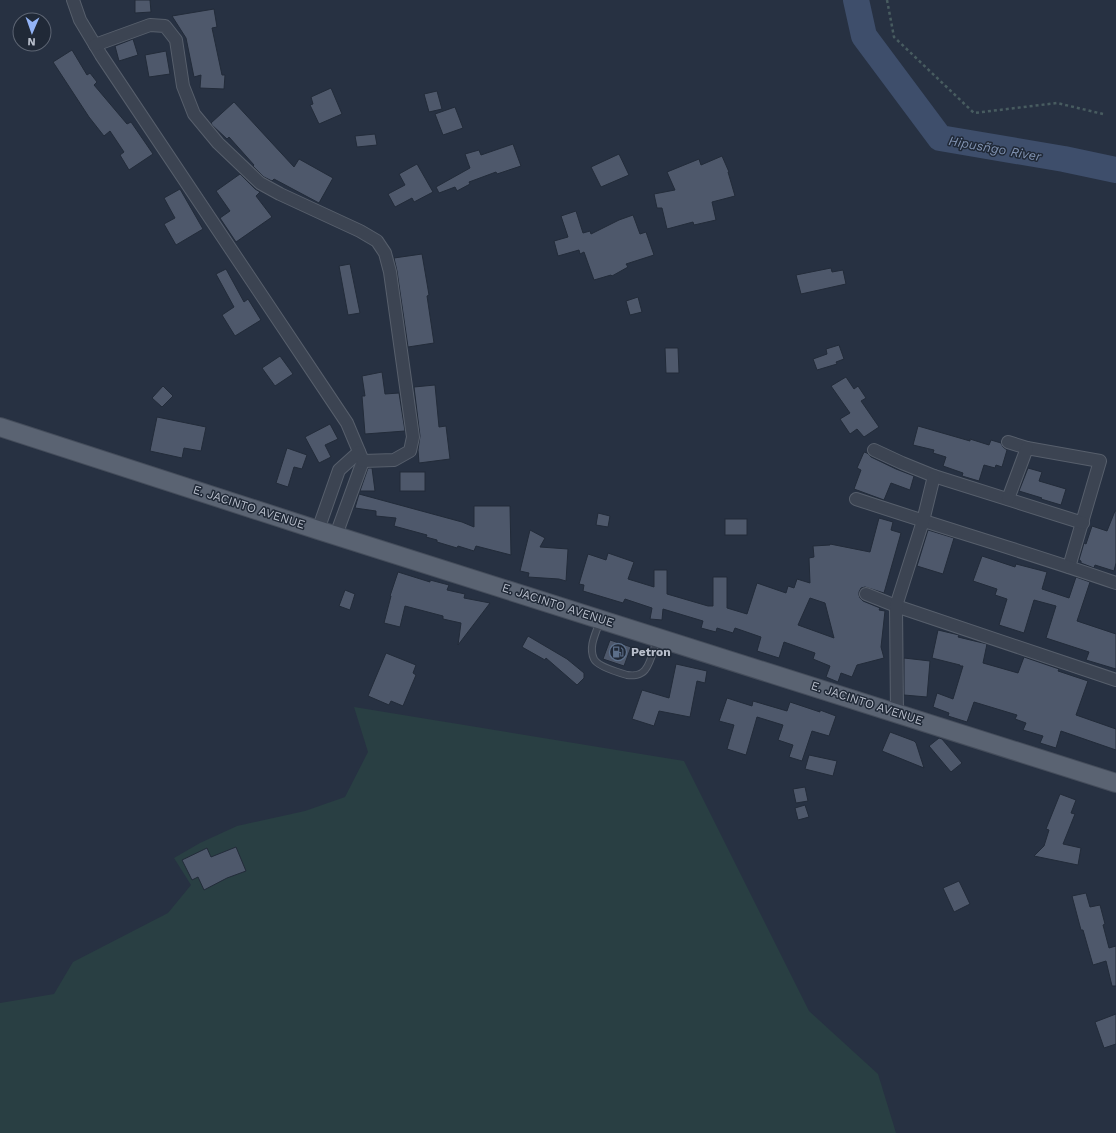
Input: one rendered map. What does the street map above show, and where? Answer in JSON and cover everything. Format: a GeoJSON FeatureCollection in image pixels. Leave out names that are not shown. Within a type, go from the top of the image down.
{"type":"FeatureCollection","features":[{"type":"Feature","properties":{"kind":"main road","name":"E. JACINTO AVENUE"},"geometry":{"type":"LineString","coordinates":[[0,427],[318,530],[1116,783]]}},
{"type":"Feature","properties":{"kind":"street"},"geometry":{"type":"LineString","coordinates":[[73,0],[80,20],[95,45],[347,423],[361,456],[336,535]]}},
{"type":"Feature","properties":{"kind":"street"},"geometry":{"type":"LineString","coordinates":[[95,45],[150,25],[165,26],[176,40],[183,86],[194,114],[218,143],[260,183],[280,194],[360,231],[377,241],[386,253],[413,437],[410,451],[394,460],[361,456],[339,470],[318,530]]}},
{"type":"Feature","properties":{"kind":"street"},"geometry":{"type":"LineString","coordinates":[[1008,442],[1027,448],[1100,461],[1069,567]]}},
{"type":"Feature","properties":{"kind":"street"},"geometry":{"type":"LineString","coordinates":[[1008,499],[1027,448]]}},
{"type":"Feature","properties":{"kind":"street"},"geometry":{"type":"LineString","coordinates":[[874,450],[934,476],[1083,523]]}},
{"type":"Feature","properties":{"kind":"street"},"geometry":{"type":"LineString","coordinates":[[897,713],[896,606],[923,521],[934,476]]}},
{"type":"Feature","properties":{"kind":"street"},"geometry":{"type":"LineString","coordinates":[[856,499],[1116,583]]}},
{"type":"Feature","properties":{"kind":"street"},"geometry":{"type":"LineString","coordinates":[[866,594],[896,606],[1116,680]]}},
{"type":"Feature","properties":{"kind":"lane"},"geometry":{"type":"LineString","coordinates":[[600,619],[592,642],[592,651],[595,661],[601,666],[628,675],[638,674],[644,671],[648,665],[658,637]]}},
{"type":"Feature","properties":{"kind":"path"},"geometry":{"type":"LineString","coordinates":[[887,0],[894,37],[974,114],[1057,103],[1104,114]]}},
{"type":"Feature","properties":{"kind":"green space"},"geometry":{"type":"Polygon","coordinates":[[[354,707],[684,761],[809,1011],[878,1074],[896,1133],[0,1133],[0,1003],[54,994],[73,962],[168,913],[191,885],[174,858],[200,843],[237,826],[305,811],[345,797],[368,752],[354,707]]]}},
{"type":"Feature","properties":{"kind":"building"},"geometry":{"type":"Polygon","coordinates":[[[135,0],[150,0],[151,12],[135,13],[135,0]]]}},
{"type":"Feature","properties":{"kind":"building"},"geometry":{"type":"Polygon","coordinates":[[[214,9],[217,27],[212,28],[222,75],[225,75],[224,89],[200,88],[201,75],[194,77],[186,38],[172,16],[214,9]]]}},
{"type":"Feature","properties":{"kind":"building"},"geometry":{"type":"Polygon","coordinates":[[[133,39],[138,55],[119,61],[115,46],[133,39]]]}},
{"type":"Feature","properties":{"kind":"building"},"geometry":{"type":"Polygon","coordinates":[[[72,50],[87,75],[90,73],[97,82],[94,85],[127,124],[131,122],[153,154],[129,170],[120,155],[124,152],[110,131],[104,136],[89,117],[53,62],[72,50]]]}},
{"type":"Feature","properties":{"kind":"building"},"geometry":{"type":"Polygon","coordinates":[[[166,51],[170,74],[149,77],[145,55],[166,51]]]}},
{"type":"Feature","properties":{"kind":"building"},"geometry":{"type":"Polygon","coordinates":[[[331,88],[342,114],[319,124],[310,105],[313,104],[311,97],[331,88]]]}},
{"type":"Feature","properties":{"kind":"building"},"geometry":{"type":"Polygon","coordinates":[[[437,91],[442,109],[429,112],[424,94],[437,91]]]}},
{"type":"Feature","properties":{"kind":"building"},"geometry":{"type":"Polygon","coordinates":[[[234,102],[294,167],[299,159],[333,178],[319,203],[274,179],[272,181],[264,177],[229,137],[227,139],[212,125],[211,123],[234,102]]]}},
{"type":"Feature","properties":{"kind":"building"},"geometry":{"type":"Polygon","coordinates":[[[455,107],[463,128],[443,135],[435,114],[455,107]]]}},
{"type":"Feature","properties":{"kind":"building"},"geometry":{"type":"Polygon","coordinates":[[[375,134],[377,145],[357,147],[355,136],[375,134]]]}},
{"type":"Feature","properties":{"kind":"building"},"geometry":{"type":"Polygon","coordinates":[[[513,144],[521,166],[497,174],[496,172],[469,182],[470,184],[457,191],[455,187],[439,193],[436,187],[470,168],[465,154],[479,150],[481,155],[513,144]]]}},
{"type":"Feature","properties":{"kind":"building"},"geometry":{"type":"Polygon","coordinates":[[[619,154],[629,175],[601,187],[591,167],[619,154]]]}},
{"type":"Feature","properties":{"kind":"building"},"geometry":{"type":"Polygon","coordinates":[[[722,156],[729,172],[735,196],[712,202],[716,220],[694,225],[693,222],[667,229],[662,208],[657,208],[654,194],[675,190],[667,172],[699,159],[701,165],[722,156]]]}},
{"type":"Feature","properties":{"kind":"building"},"geometry":{"type":"Polygon","coordinates":[[[417,164],[433,192],[414,202],[412,198],[395,207],[388,194],[405,185],[399,174],[417,164]]]}},
{"type":"Feature","properties":{"kind":"building"},"geometry":{"type":"Polygon","coordinates":[[[240,174],[260,192],[256,196],[272,217],[236,242],[220,218],[230,211],[216,191],[240,174]]]}},
{"type":"Feature","properties":{"kind":"building"},"geometry":{"type":"Polygon","coordinates":[[[180,189],[203,229],[176,245],[164,224],[175,218],[164,198],[180,189]]]}},
{"type":"Feature","properties":{"kind":"building"},"geometry":{"type":"Polygon","coordinates":[[[576,211],[583,233],[590,231],[591,234],[619,220],[633,215],[640,234],[646,232],[654,255],[626,264],[628,267],[612,276],[594,280],[584,252],[580,254],[579,250],[558,256],[554,241],[568,237],[561,216],[576,211]]]}},
{"type":"Feature","properties":{"kind":"building"},"geometry":{"type":"Polygon","coordinates":[[[422,254],[429,295],[427,296],[434,343],[408,347],[394,258],[422,254]]]}},
{"type":"Feature","properties":{"kind":"building"},"geometry":{"type":"Polygon","coordinates":[[[350,264],[360,313],[348,315],[339,266],[350,264]]]}},
{"type":"Feature","properties":{"kind":"building"},"geometry":{"type":"Polygon","coordinates":[[[831,268],[832,272],[843,270],[846,284],[801,294],[796,275],[831,268]]]}},
{"type":"Feature","properties":{"kind":"building"},"geometry":{"type":"Polygon","coordinates":[[[226,269],[244,302],[248,299],[261,320],[235,336],[222,315],[234,307],[216,274],[226,269]]]}},
{"type":"Feature","properties":{"kind":"building"},"geometry":{"type":"Polygon","coordinates":[[[638,297],[642,312],[630,315],[626,301],[638,297]]]}},
{"type":"Feature","properties":{"kind":"building"},"geometry":{"type":"Polygon","coordinates":[[[839,345],[844,359],[836,362],[837,364],[817,370],[813,359],[827,354],[826,349],[839,345]]]}},
{"type":"Feature","properties":{"kind":"building"},"geometry":{"type":"Polygon","coordinates":[[[665,348],[678,348],[679,373],[666,373],[665,348]]]}},
{"type":"Feature","properties":{"kind":"building"},"geometry":{"type":"Polygon","coordinates":[[[280,356],[293,374],[275,386],[262,368],[280,356]]]}},
{"type":"Feature","properties":{"kind":"building"},"geometry":{"type":"Polygon","coordinates":[[[382,372],[385,394],[399,393],[405,431],[365,434],[362,396],[365,396],[362,376],[382,372]]]}},
{"type":"Feature","properties":{"kind":"building"},"geometry":{"type":"Polygon","coordinates":[[[846,377],[854,389],[858,386],[866,398],[861,401],[879,427],[864,437],[857,429],[850,434],[840,419],[850,413],[831,386],[846,377]]]}},
{"type":"Feature","properties":{"kind":"building"},"geometry":{"type":"Polygon","coordinates":[[[435,385],[439,427],[446,426],[450,459],[419,463],[418,450],[420,436],[414,387],[435,385]]]}},
{"type":"Feature","properties":{"kind":"building"},"geometry":{"type":"Polygon","coordinates":[[[163,386],[173,396],[162,407],[152,398],[163,386]]]}},
{"type":"Feature","properties":{"kind":"building"},"geometry":{"type":"Polygon","coordinates":[[[157,417],[206,427],[201,451],[184,448],[182,458],[150,451],[157,417]]]}},
{"type":"Feature","properties":{"kind":"building"},"geometry":{"type":"Polygon","coordinates":[[[330,424],[338,439],[325,445],[331,457],[319,463],[305,437],[330,424]]]}},
{"type":"Feature","properties":{"kind":"building"},"geometry":{"type":"Polygon","coordinates":[[[918,426],[989,445],[991,440],[1001,443],[1007,450],[1002,467],[996,465],[995,468],[984,465],[979,481],[962,476],[963,473],[943,466],[946,457],[933,453],[934,450],[913,445],[918,426]]]}},
{"type":"Feature","properties":{"kind":"building"},"geometry":{"type":"Polygon","coordinates":[[[287,448],[307,455],[302,469],[294,467],[288,487],[276,483],[287,448]]]}},
{"type":"Feature","properties":{"kind":"building"},"geometry":{"type":"Polygon","coordinates":[[[864,452],[896,469],[914,476],[910,490],[891,483],[884,500],[854,489],[861,470],[857,468],[864,452]]]}},
{"type":"Feature","properties":{"kind":"building"},"geometry":{"type":"Polygon","coordinates":[[[368,468],[372,468],[375,491],[360,491],[368,468]]]}},
{"type":"Feature","properties":{"kind":"building"},"geometry":{"type":"Polygon","coordinates":[[[1028,468],[1042,472],[1039,481],[1066,489],[1061,505],[1019,491],[1028,468]]]}},
{"type":"Feature","properties":{"kind":"building"},"geometry":{"type":"Polygon","coordinates":[[[400,472],[425,472],[425,491],[400,491],[400,472]]]}},
{"type":"Feature","properties":{"kind":"building"},"geometry":{"type":"Polygon","coordinates":[[[359,494],[462,522],[474,527],[474,506],[510,506],[511,555],[476,546],[474,551],[458,546],[457,548],[437,542],[437,540],[426,537],[427,535],[394,526],[396,518],[376,516],[376,511],[355,508],[359,494]]]}},
{"type":"Feature","properties":{"kind":"building"},"geometry":{"type":"Polygon","coordinates":[[[1115,511],[1116,563],[1114,571],[1095,565],[1094,568],[1081,563],[1079,560],[1084,543],[1086,544],[1092,526],[1107,531],[1115,511]]]}},
{"type":"Feature","properties":{"kind":"building"},"geometry":{"type":"Polygon","coordinates":[[[598,513],[610,516],[608,527],[596,525],[598,513]]]}},
{"type":"Feature","properties":{"kind":"building"},"geometry":{"type":"Polygon","coordinates":[[[879,518],[893,522],[891,530],[901,533],[884,593],[865,587],[861,588],[859,592],[860,598],[863,601],[880,608],[879,610],[885,611],[881,647],[884,658],[857,665],[852,677],[841,673],[838,682],[826,677],[830,666],[813,659],[815,653],[784,642],[779,658],[757,651],[761,637],[735,628],[733,633],[717,628],[716,632],[701,628],[703,621],[663,609],[662,620],[650,619],[652,608],[625,599],[623,603],[583,591],[584,585],[579,584],[588,554],[606,560],[608,553],[634,562],[628,579],[654,587],[654,570],[667,570],[667,594],[708,606],[713,606],[713,577],[727,577],[727,608],[747,614],[757,583],[786,593],[788,586],[794,588],[797,579],[810,583],[809,558],[814,557],[813,546],[830,544],[870,552],[879,518]],[[810,598],[798,625],[834,638],[825,603],[810,598]]]}},
{"type":"Feature","properties":{"kind":"building"},"geometry":{"type":"Polygon","coordinates":[[[725,519],[747,519],[747,535],[725,535],[725,519]]]}},
{"type":"Feature","properties":{"kind":"building"},"geometry":{"type":"Polygon","coordinates":[[[530,530],[545,538],[540,547],[568,549],[566,581],[559,579],[528,577],[529,573],[520,571],[530,530]]]}},
{"type":"Feature","properties":{"kind":"building"},"geometry":{"type":"Polygon","coordinates":[[[928,530],[954,538],[943,574],[917,566],[928,530]]]}},
{"type":"Feature","properties":{"kind":"building"},"geometry":{"type":"Polygon","coordinates":[[[982,556],[1015,567],[1016,564],[1047,572],[1042,589],[1069,598],[1076,577],[1090,582],[1077,621],[1116,634],[1116,669],[1086,660],[1089,652],[1046,638],[1056,606],[1034,600],[1024,633],[999,625],[1007,599],[995,595],[997,589],[973,581],[982,556]]]}},
{"type":"Feature","properties":{"kind":"building"},"geometry":{"type":"Polygon","coordinates":[[[398,572],[430,582],[430,580],[449,585],[447,590],[465,594],[464,598],[490,603],[458,645],[461,623],[443,619],[443,616],[405,606],[400,627],[384,623],[390,596],[398,572]]]}},
{"type":"Feature","properties":{"kind":"building"},"geometry":{"type":"Polygon","coordinates":[[[345,590],[355,594],[350,610],[339,606],[345,590]]]}},
{"type":"Feature","properties":{"kind":"building"},"geometry":{"type":"Polygon","coordinates":[[[938,630],[959,635],[958,637],[987,644],[983,663],[1018,673],[1024,657],[1088,681],[1076,715],[1116,729],[1116,750],[1061,731],[1056,748],[1040,743],[1043,736],[1023,730],[1026,723],[1015,719],[1017,715],[974,702],[967,722],[948,716],[949,713],[933,707],[937,693],[953,699],[963,666],[932,658],[938,630]]]}},
{"type":"Feature","properties":{"kind":"building"},"geometry":{"type":"Polygon","coordinates":[[[528,636],[567,659],[584,673],[584,678],[577,685],[546,658],[545,660],[522,647],[528,636]]]}},
{"type":"Feature","properties":{"kind":"building"},"geometry":{"type":"Polygon","coordinates":[[[610,640],[631,647],[624,666],[603,659],[610,640]]]}},
{"type":"Feature","properties":{"kind":"building"},"geometry":{"type":"Polygon","coordinates":[[[386,653],[416,665],[413,673],[416,675],[403,706],[391,701],[389,705],[368,696],[386,653]]]}},
{"type":"Feature","properties":{"kind":"building"},"geometry":{"type":"Polygon","coordinates":[[[904,658],[930,661],[927,697],[904,695],[904,658]]]}},
{"type":"Feature","properties":{"kind":"building"},"geometry":{"type":"Polygon","coordinates":[[[676,664],[707,671],[705,683],[697,681],[690,717],[659,711],[654,726],[632,719],[642,690],[669,698],[676,664]]]}},
{"type":"Feature","properties":{"kind":"building"},"geometry":{"type":"Polygon","coordinates":[[[727,698],[752,706],[753,701],[787,711],[790,702],[836,716],[829,736],[812,731],[802,761],[789,757],[793,745],[778,740],[783,725],[757,717],[746,755],[727,749],[734,725],[719,721],[727,698]]]}},
{"type":"Feature","properties":{"kind":"building"},"geometry":{"type":"Polygon","coordinates":[[[890,732],[916,743],[924,768],[882,751],[890,732]]]}},
{"type":"Feature","properties":{"kind":"building"},"geometry":{"type":"Polygon","coordinates":[[[939,738],[942,739],[962,763],[951,772],[929,746],[939,738]]]}},
{"type":"Feature","properties":{"kind":"building"},"geometry":{"type":"Polygon","coordinates":[[[809,755],[837,761],[833,776],[805,769],[809,755]]]}},
{"type":"Feature","properties":{"kind":"building"},"geometry":{"type":"Polygon","coordinates":[[[805,787],[808,801],[796,803],[793,789],[805,787]]]}},
{"type":"Feature","properties":{"kind":"building"},"geometry":{"type":"Polygon","coordinates":[[[1060,794],[1076,800],[1071,813],[1075,814],[1063,844],[1081,848],[1078,865],[1034,856],[1044,846],[1049,830],[1046,829],[1060,794]]]}},
{"type":"Feature","properties":{"kind":"building"},"geometry":{"type":"Polygon","coordinates":[[[805,805],[809,817],[798,820],[795,808],[805,805]]]}},
{"type":"Feature","properties":{"kind":"building"},"geometry":{"type":"Polygon","coordinates":[[[236,847],[246,871],[227,878],[204,890],[198,877],[192,880],[182,860],[207,848],[211,857],[236,847]]]}},
{"type":"Feature","properties":{"kind":"building"},"geometry":{"type":"Polygon","coordinates":[[[959,881],[970,904],[954,912],[943,888],[959,881]]]}},
{"type":"Feature","properties":{"kind":"building"},"geometry":{"type":"Polygon","coordinates":[[[1086,893],[1090,907],[1100,905],[1109,948],[1116,946],[1116,986],[1112,986],[1106,961],[1093,965],[1083,930],[1081,930],[1072,896],[1086,893]]]}},
{"type":"Feature","properties":{"kind":"building"},"geometry":{"type":"Polygon","coordinates":[[[1116,1014],[1116,1044],[1104,1048],[1095,1022],[1116,1014]]]}},
{"type":"Feature","properties":{"kind":"waterway","name":"Hipusñgo River"},"geometry":{"type":"LineString","coordinates":[[856,0],[864,36],[940,138],[1064,159],[1116,170]]}},
{"type":"Feature","properties":{"kind":"place","name":"Petron"},"geometry":{"type":"Point","coordinates":[618,652]}}]}
